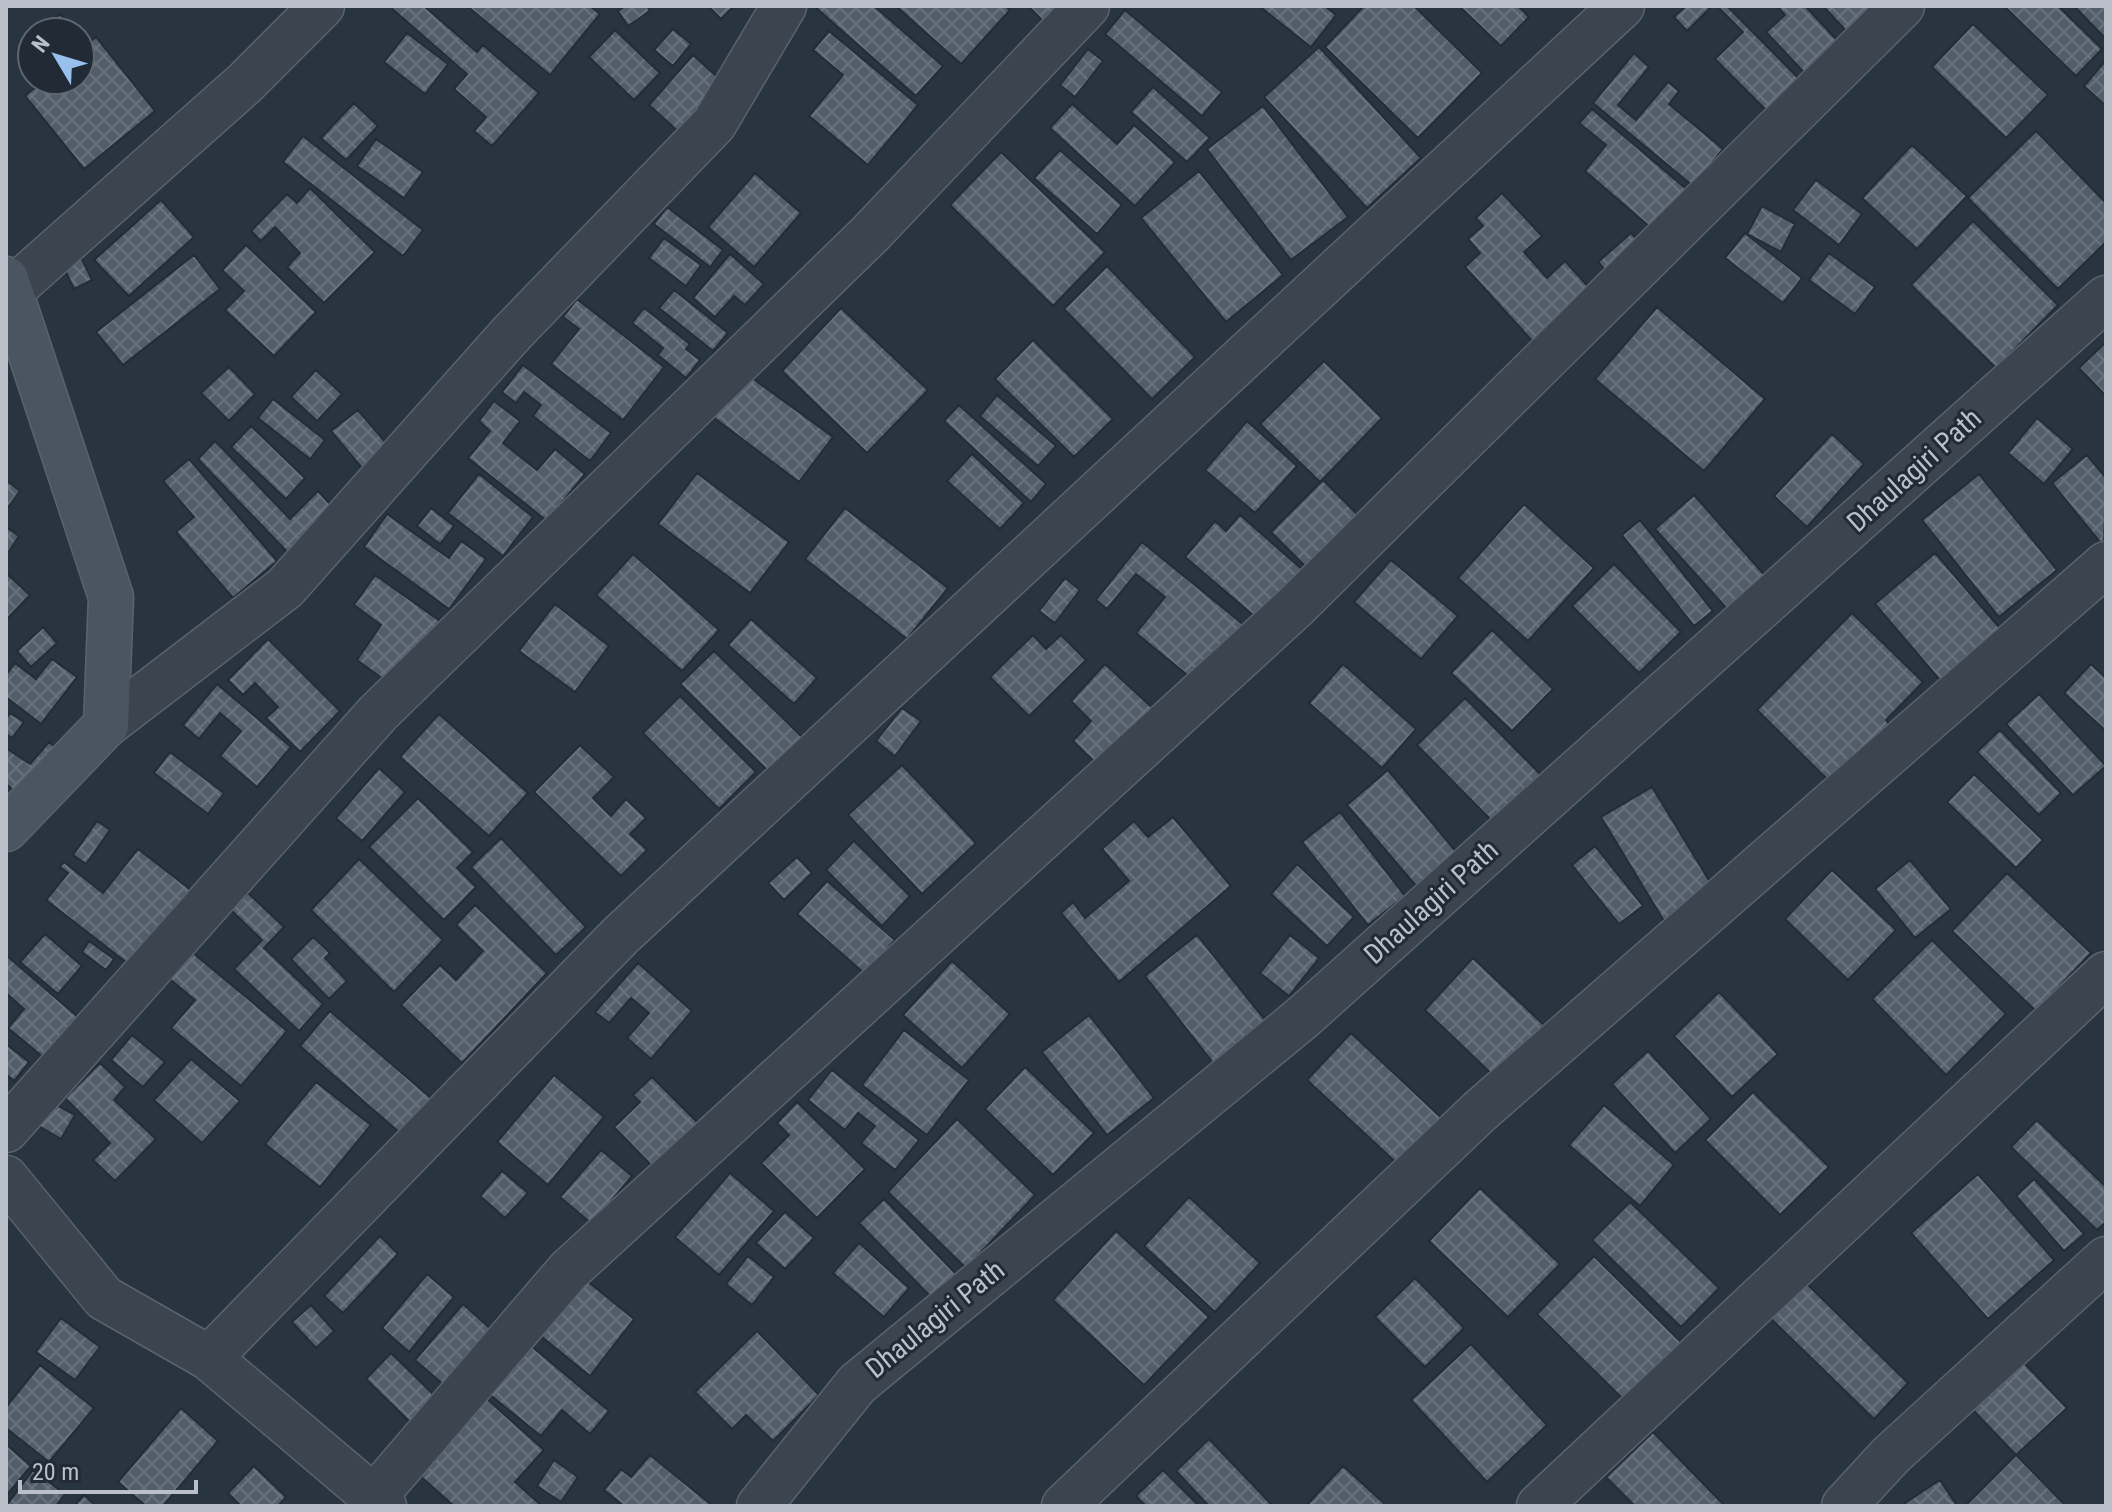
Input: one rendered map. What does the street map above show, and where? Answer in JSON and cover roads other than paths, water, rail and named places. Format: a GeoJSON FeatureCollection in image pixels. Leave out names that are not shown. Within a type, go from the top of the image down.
{"type":"FeatureCollection","features":[{"type":"Feature","properties":{"kind":"street"},"geometry":{"type":"LineString","coordinates":[[106,725],[111,597],[8,288],[245,83],[322,6]]}},
{"type":"Feature","properties":{"kind":"street"},"geometry":{"type":"LineString","coordinates":[[6,829],[106,725],[285,588],[512,333],[714,124],[784,6]]}},
{"type":"Feature","properties":{"kind":"street"},"geometry":{"type":"LineString","coordinates":[[6,1130],[378,713],[870,234],[1087,6]]}},
{"type":"Feature","properties":{"kind":"street"},"geometry":{"type":"LineString","coordinates":[[209,1358],[620,936],[1622,6]]}},
{"type":"Feature","properties":{"kind":"street"},"geometry":{"type":"LineString","coordinates":[[6,1178],[104,1298],[209,1358],[380,1501],[569,1270],[1294,608],[1902,6]]}},
{"type":"Feature","properties":{"kind":"street","name":"Dhaulagiri Path"},"geometry":{"type":"LineString","coordinates":[[759,1506],[857,1384],[1302,1018],[2106,298]]}},
{"type":"Feature","properties":{"kind":"street"},"geometry":{"type":"LineString","coordinates":[[1064,1506],[1480,1111],[2106,564]]}},
{"type":"Feature","properties":{"kind":"street"},"geometry":{"type":"LineString","coordinates":[[1539,1506],[2106,974]]}},
{"type":"Feature","properties":{"kind":"street"},"geometry":{"type":"LineString","coordinates":[[1844,1506],[1891,1455],[2106,1259]]}}]}
